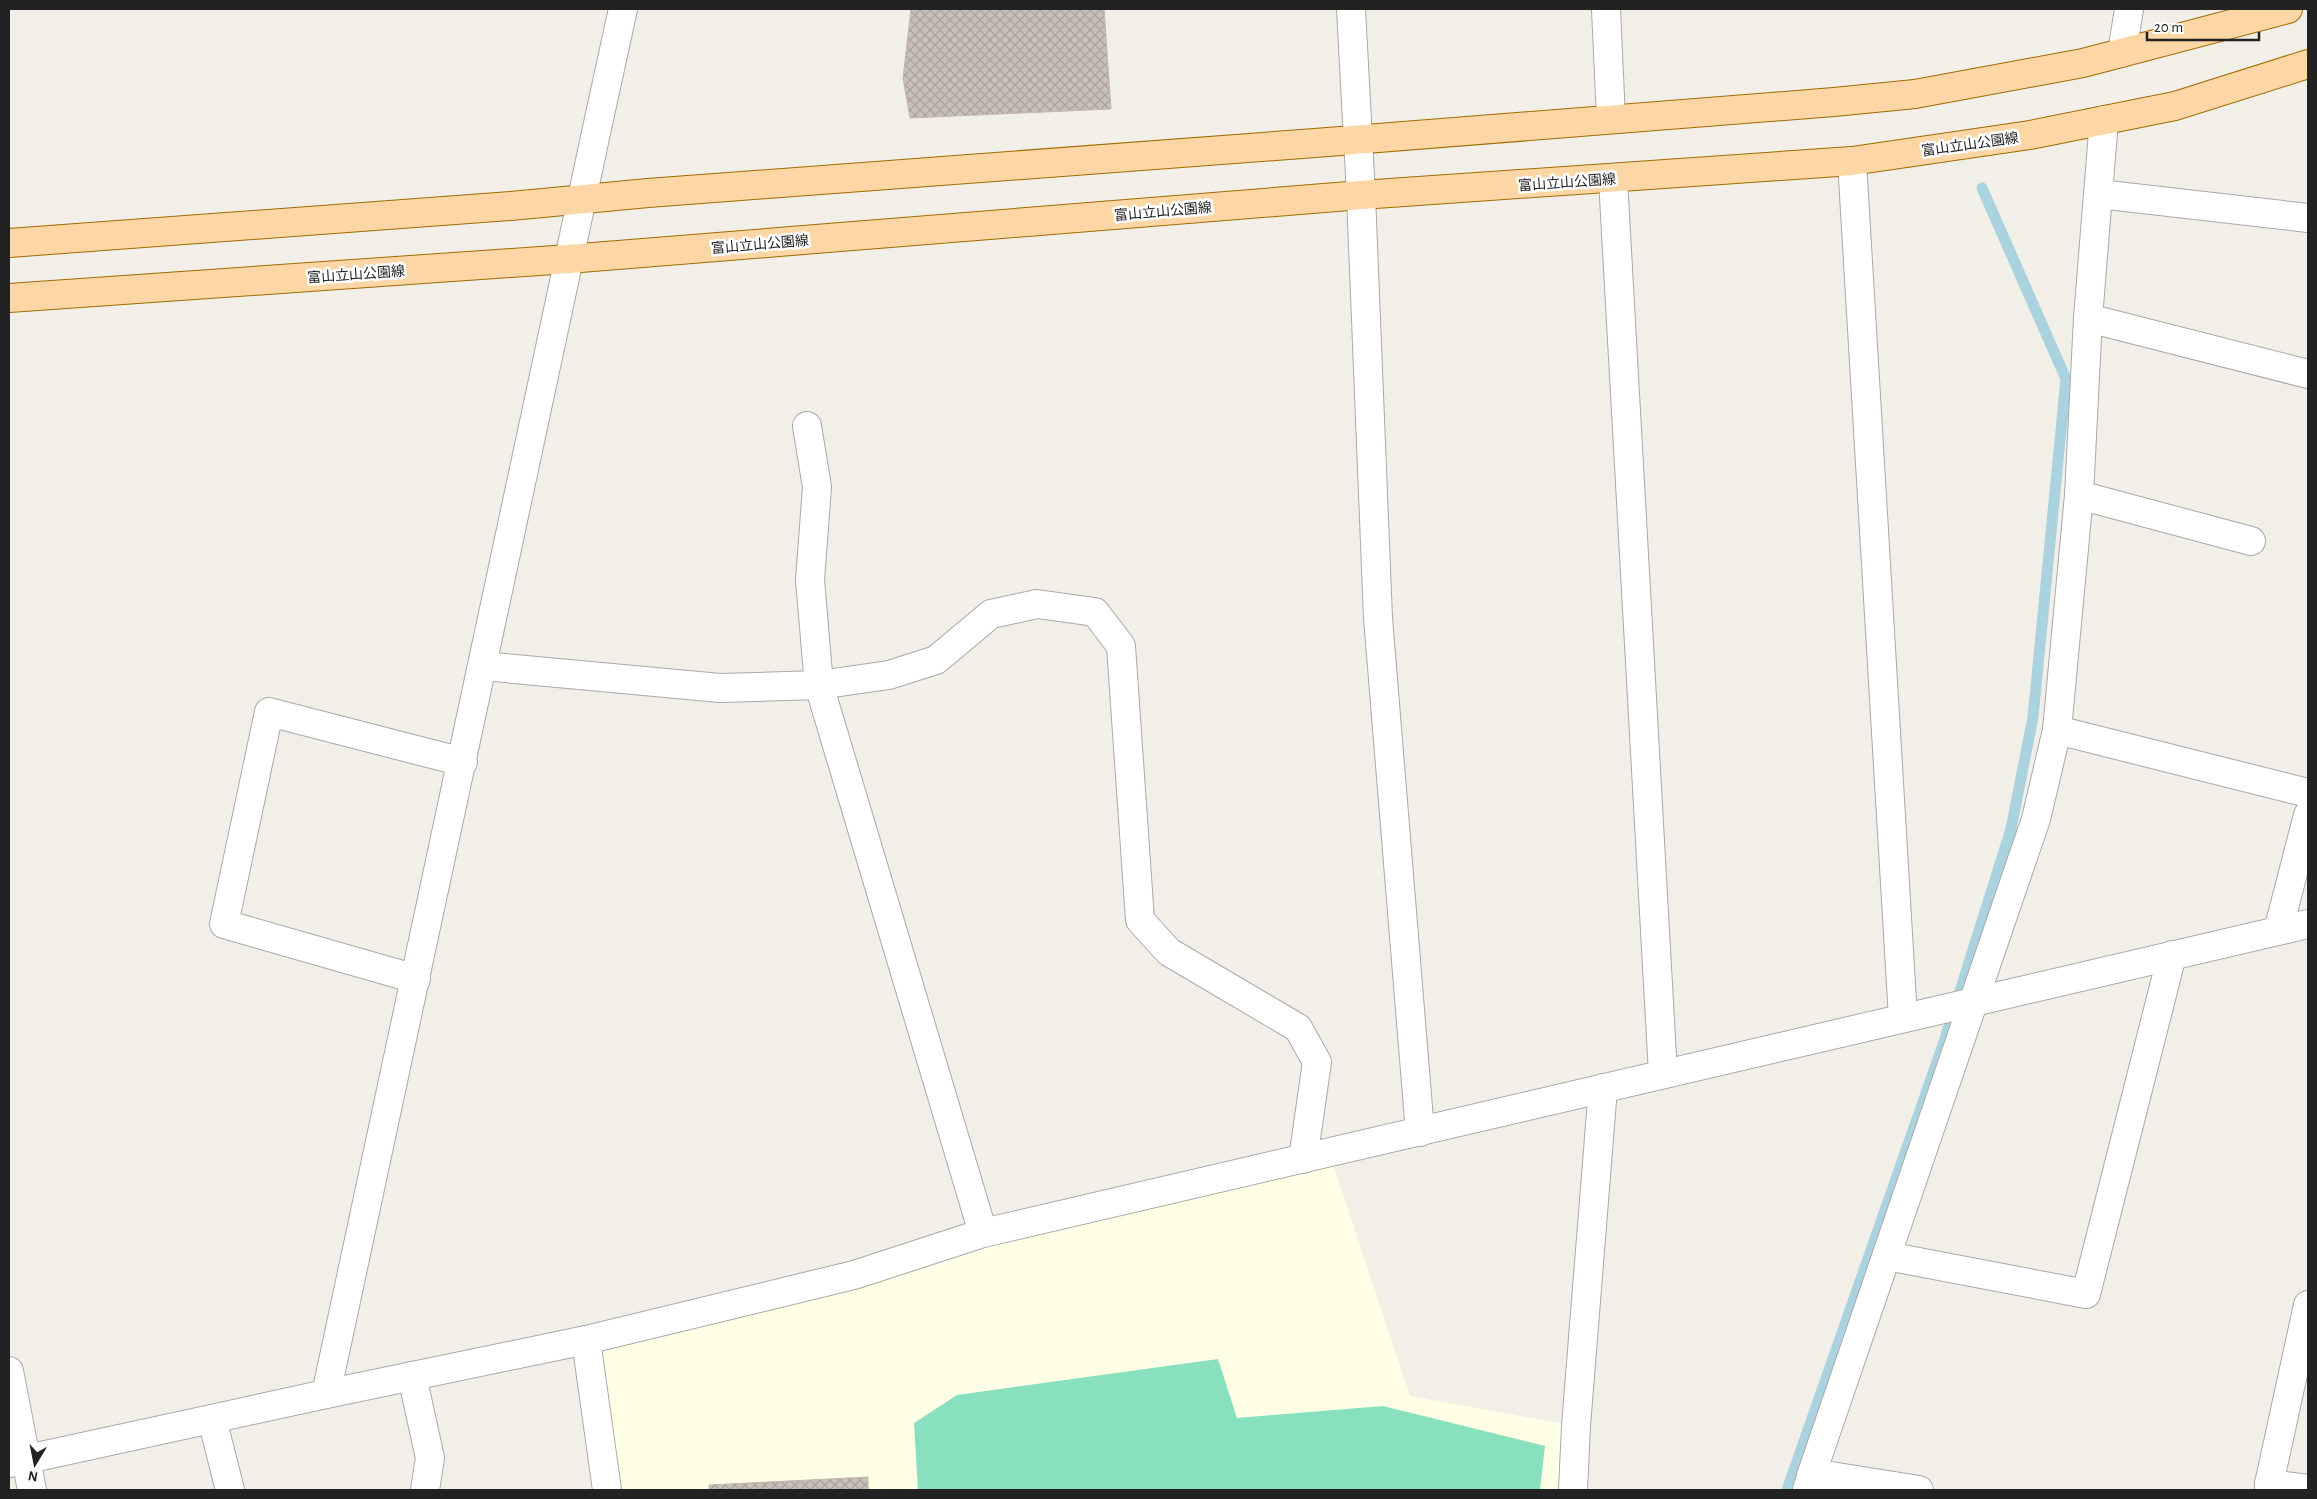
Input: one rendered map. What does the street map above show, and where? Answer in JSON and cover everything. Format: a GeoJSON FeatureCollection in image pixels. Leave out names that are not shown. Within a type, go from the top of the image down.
{"type":"FeatureCollection","features":[{"type":"Feature","properties":{"kind":"main road"},"geometry":{"type":"LineString","coordinates":[[9,243],[1358,140],[1916,94],[2004,79],[2122,54],[2288,9]]}},
{"type":"Feature","properties":{"kind":"main road","name":"富山立山公園線"},"geometry":{"type":"LineString","coordinates":[[9,298],[568,259],[1361,195],[1613,179],[1852,160],[2030,136],[2174,106],[2308,64]]}},
{"type":"Feature","properties":{"kind":"street"},"geometry":{"type":"LineString","coordinates":[[326,1394],[623,9]]}},
{"type":"Feature","properties":{"kind":"street"},"geometry":{"type":"LineString","coordinates":[[1351,9],[1361,195],[1378,618],[1420,1132]]}},
{"type":"Feature","properties":{"kind":"street"},"geometry":{"type":"LineString","coordinates":[[1606,9],[1611,119]]}},
{"type":"Feature","properties":{"kind":"street"},"geometry":{"type":"LineString","coordinates":[[2122,54],[2129,9]]}},
{"type":"Feature","properties":{"kind":"street"},"geometry":{"type":"LineString","coordinates":[[1919,1490],[1810,1482],[2036,819],[2057,730],[2079,495],[2088,318],[2104,120]]}},
{"type":"Feature","properties":{"kind":"street"},"geometry":{"type":"LineString","coordinates":[[1852,160],[1903,1018]]}},
{"type":"Feature","properties":{"kind":"street"},"geometry":{"type":"LineString","coordinates":[[1613,179],[1663,1074]]}},
{"type":"Feature","properties":{"kind":"street"},"geometry":{"type":"LineString","coordinates":[[2099,194],[2308,218]]}},
{"type":"Feature","properties":{"kind":"street"},"geometry":{"type":"LineString","coordinates":[[2088,318],[2308,374]]}},
{"type":"Feature","properties":{"kind":"street"},"geometry":{"type":"LineString","coordinates":[[807,426],[817,487],[810,580],[818,685],[983,1233]]}},
{"type":"Feature","properties":{"kind":"street"},"geometry":{"type":"LineString","coordinates":[[2079,495],[2251,541]]}},
{"type":"Feature","properties":{"kind":"street"},"geometry":{"type":"LineString","coordinates":[[482,666],[720,688],[818,685],[889,675],[936,660],[991,614],[1037,604],[1095,612],[1121,646],[1140,920],[1169,952],[1298,1028],[1317,1062],[1303,1158]]}},
{"type":"Feature","properties":{"kind":"street"},"geometry":{"type":"LineString","coordinates":[[416,979],[224,924],[269,712],[463,762]]}},
{"type":"Feature","properties":{"kind":"street"},"geometry":{"type":"LineString","coordinates":[[2057,730],[2308,793]]}},
{"type":"Feature","properties":{"kind":"street"},"geometry":{"type":"LineString","coordinates":[[2278,931],[2308,815]]}},
{"type":"Feature","properties":{"kind":"street"},"geometry":{"type":"LineString","coordinates":[[18,1461],[586,1340],[854,1275],[983,1233],[2308,924]]}},
{"type":"Feature","properties":{"kind":"street"},"geometry":{"type":"LineString","coordinates":[[1887,1256],[2086,1294],[2172,955]]}},
{"type":"Feature","properties":{"kind":"street"},"geometry":{"type":"LineString","coordinates":[[1573,1490],[1577,1416],[1603,1088]]}},
{"type":"Feature","properties":{"kind":"street"},"geometry":{"type":"LineString","coordinates":[[2308,1306],[2269,1487],[2308,1489]]}},
{"type":"Feature","properties":{"kind":"street"},"geometry":{"type":"LineString","coordinates":[[586,1340],[607,1490]]}},
{"type":"Feature","properties":{"kind":"street"},"geometry":{"type":"LineString","coordinates":[[9,1371],[18,1461],[32,1490]]}},
{"type":"Feature","properties":{"kind":"street"},"geometry":{"type":"LineString","coordinates":[[412,1376],[430,1458],[425,1490]]}},
{"type":"Feature","properties":{"kind":"street"},"geometry":{"type":"LineString","coordinates":[[212,1419],[230,1490]]}},
{"type":"Feature","properties":{"kind":"shaded area"},"geometry":{"type":"Polygon","coordinates":[[[1329,1152],[1410,1396],[1576,1426],[1573,1490],[607,1490],[586,1340],[1329,1152]]]}},
{"type":"Feature","properties":{"kind":"green space"},"geometry":{"type":"Polygon","coordinates":[[[1218,1359],[1237,1418],[1383,1406],[1545,1446],[1540,1490],[918,1490],[914,1423],[957,1395],[1218,1359]]]}},
{"type":"Feature","properties":{"kind":"building"},"geometry":{"type":"Polygon","coordinates":[[[911,9],[1104,9],[1111,109],[910,118],[903,78],[911,9]]]}},
{"type":"Feature","properties":{"kind":"building"},"geometry":{"type":"Polygon","coordinates":[[[868,1477],[868,1490],[709,1490],[709,1485],[868,1477]]]}},
{"type":"Feature","properties":{"kind":"waterway"},"geometry":{"type":"LineString","coordinates":[[1787,1490],[1945,1039],[2011,829],[2033,717],[2066,379],[1982,188]]}}]}
